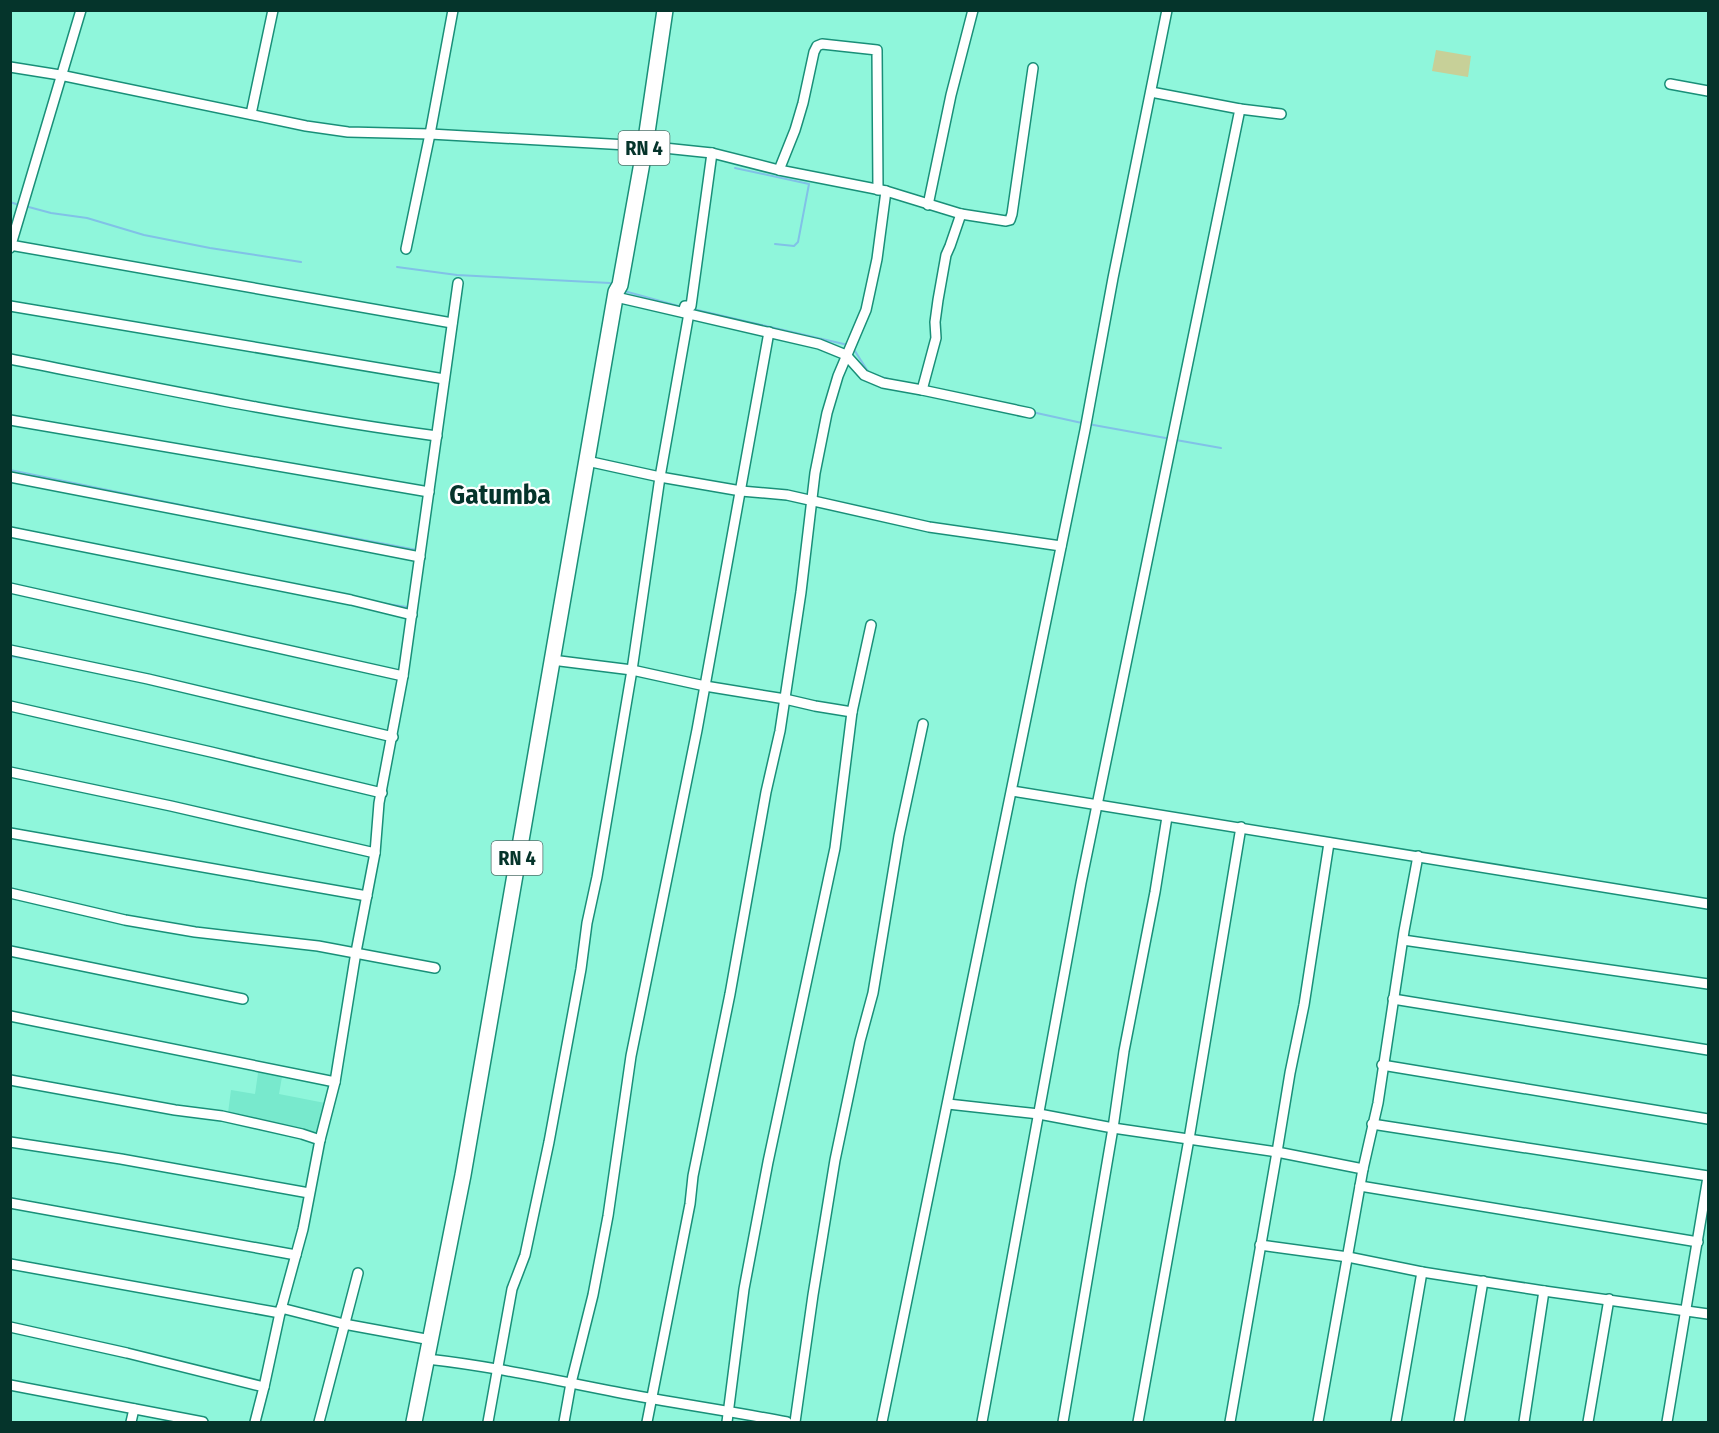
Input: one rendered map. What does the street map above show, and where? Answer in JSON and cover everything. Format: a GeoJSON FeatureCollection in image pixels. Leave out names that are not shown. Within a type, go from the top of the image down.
{"type":"FeatureCollection","features":[{"type":"Feature","properties":{"kind":"main road","name":"RN 4"},"geometry":{"type":"LineString","coordinates":[[414,1422],[463,1175],[616,292],[620,285],[645,146],[665,10]]}},
{"type":"Feature","properties":{"kind":"street"},"geometry":{"type":"LineString","coordinates":[[81,10],[11,246],[452,323]]}},
{"type":"Feature","properties":{"kind":"street"},"geometry":{"type":"LineString","coordinates":[[250,114],[273,10]]}},
{"type":"Feature","properties":{"kind":"street"},"geometry":{"type":"LineString","coordinates":[[406,249],[453,10]]}},
{"type":"Feature","properties":{"kind":"street"},"geometry":{"type":"LineString","coordinates":[[928,205],[951,95],[973,10]]}},
{"type":"Feature","properties":{"kind":"street"},"geometry":{"type":"LineString","coordinates":[[882,1422],[1085,430],[1167,10]]}},
{"type":"Feature","properties":{"kind":"street"},"geometry":{"type":"LineString","coordinates":[[647,1422],[730,993],[766,792],[780,731],[801,592],[811,502],[827,413],[830,398],[866,310],[877,259],[882,190],[877,51],[822,44],[817,46],[795,130],[779,170]]}},
{"type":"Feature","properties":{"kind":"street"},"geometry":{"type":"LineString","coordinates":[[10,67],[60,75],[306,126],[348,132],[430,134],[645,146],[711,153],[779,170],[882,190],[961,214],[1005,221],[1010,219],[1012,214],[1034,68]]}},
{"type":"Feature","properties":{"kind":"street"},"geometry":{"type":"LineString","coordinates":[[1670,84],[1708,91]]}},
{"type":"Feature","properties":{"kind":"street"},"geometry":{"type":"LineString","coordinates":[[1151,92],[1240,109],[1281,114]]}},
{"type":"Feature","properties":{"kind":"street"},"geometry":{"type":"LineString","coordinates":[[982,1422],[1097,803],[1240,109]]}},
{"type":"Feature","properties":{"kind":"street"},"geometry":{"type":"LineString","coordinates":[[488,1422],[512,1289],[525,1255],[549,1142],[581,969],[587,923],[632,670],[686,310],[691,306],[711,153]]}},
{"type":"Feature","properties":{"kind":"street"},"geometry":{"type":"LineString","coordinates":[[923,387],[936,338],[937,311],[946,255],[961,214]]}},
{"type":"Feature","properties":{"kind":"street"},"geometry":{"type":"LineString","coordinates":[[255,1422],[280,1310],[303,1229],[320,1140],[335,1082],[403,676],[458,283]]}},
{"type":"Feature","properties":{"kind":"street"},"geometry":{"type":"LineString","coordinates":[[616,297],[686,310],[819,344],[849,348]]}},
{"type":"Feature","properties":{"kind":"street"},"geometry":{"type":"LineString","coordinates":[[10,306],[444,379]]}},
{"type":"Feature","properties":{"kind":"street"},"geometry":{"type":"LineString","coordinates":[[564,1422],[571,1383],[593,1295],[608,1216],[631,1056],[705,686],[769,332]]}},
{"type":"Feature","properties":{"kind":"street"},"geometry":{"type":"LineString","coordinates":[[849,348],[864,375],[883,384],[923,387],[1030,413]]}},
{"type":"Feature","properties":{"kind":"street"},"geometry":{"type":"LineString","coordinates":[[10,359],[359,426],[436,436]]}},
{"type":"Feature","properties":{"kind":"street"},"geometry":{"type":"LineString","coordinates":[[10,420],[429,492]]}},
{"type":"Feature","properties":{"kind":"street"},"geometry":{"type":"LineString","coordinates":[[587,462],[660,477],[788,495],[929,527],[1061,546]]}},
{"type":"Feature","properties":{"kind":"street"},"geometry":{"type":"LineString","coordinates":[[10,477],[420,556]]}},
{"type":"Feature","properties":{"kind":"street"},"geometry":{"type":"LineString","coordinates":[[10,532],[351,600],[412,615]]}},
{"type":"Feature","properties":{"kind":"street"},"geometry":{"type":"LineString","coordinates":[[10,588],[403,676]]}},
{"type":"Feature","properties":{"kind":"street"},"geometry":{"type":"LineString","coordinates":[[727,1422],[744,1289],[768,1162],[835,848],[852,712],[871,625]]}},
{"type":"Feature","properties":{"kind":"street"},"geometry":{"type":"LineString","coordinates":[[10,650],[148,679],[393,736]]}},
{"type":"Feature","properties":{"kind":"street"},"geometry":{"type":"LineString","coordinates":[[552,660],[632,670],[705,686],[852,712]]}},
{"type":"Feature","properties":{"kind":"street"},"geometry":{"type":"LineString","coordinates":[[10,706],[382,793]]}},
{"type":"Feature","properties":{"kind":"street"},"geometry":{"type":"LineString","coordinates":[[795,1422],[835,1160],[860,1041],[873,993],[899,836],[923,724]]}},
{"type":"Feature","properties":{"kind":"street"},"geometry":{"type":"LineString","coordinates":[[10,772],[375,853]]}},
{"type":"Feature","properties":{"kind":"street"},"geometry":{"type":"LineString","coordinates":[[1012,791],[1708,904]]}},
{"type":"Feature","properties":{"kind":"street"},"geometry":{"type":"LineString","coordinates":[[1063,1422],[1124,1052],[1167,817]]}},
{"type":"Feature","properties":{"kind":"street"},"geometry":{"type":"LineString","coordinates":[[1138,1422],[1189,1139],[1241,827]]}},
{"type":"Feature","properties":{"kind":"street"},"geometry":{"type":"LineString","coordinates":[[10,833],[367,896]]}},
{"type":"Feature","properties":{"kind":"street"},"geometry":{"type":"LineString","coordinates":[[1230,1422],[1290,1073],[1304,1005],[1329,843]]}},
{"type":"Feature","properties":{"kind":"street"},"geometry":{"type":"LineString","coordinates":[[1318,1422],[1363,1169],[1378,1103],[1382,1065],[1418,856]]}},
{"type":"Feature","properties":{"kind":"street"},"geometry":{"type":"LineString","coordinates":[[10,892],[125,920],[195,932],[356,952],[435,968]]}},
{"type":"Feature","properties":{"kind":"street"},"geometry":{"type":"LineString","coordinates":[[1403,939],[1708,984]]}},
{"type":"Feature","properties":{"kind":"street"},"geometry":{"type":"LineString","coordinates":[[10,951],[243,999]]}},
{"type":"Feature","properties":{"kind":"street"},"geometry":{"type":"LineString","coordinates":[[1393,999],[1708,1050]]}},
{"type":"Feature","properties":{"kind":"street"},"geometry":{"type":"LineString","coordinates":[[10,1016],[335,1082]]}},
{"type":"Feature","properties":{"kind":"street"},"geometry":{"type":"LineString","coordinates":[[1382,1065],[1708,1119]]}},
{"type":"Feature","properties":{"kind":"street"},"geometry":{"type":"LineString","coordinates":[[10,1080],[175,1110],[222,1116],[320,1140]]}},
{"type":"Feature","properties":{"kind":"street"},"geometry":{"type":"LineString","coordinates":[[948,1104],[1040,1114],[1113,1128],[1277,1152],[1363,1169]]}},
{"type":"Feature","properties":{"kind":"street"},"geometry":{"type":"LineString","coordinates":[[1372,1124],[1708,1177],[1668,1422]]}},
{"type":"Feature","properties":{"kind":"street"},"geometry":{"type":"LineString","coordinates":[[10,1142],[112,1157],[309,1193]]}},
{"type":"Feature","properties":{"kind":"street"},"geometry":{"type":"LineString","coordinates":[[1360,1186],[1698,1242]]}},
{"type":"Feature","properties":{"kind":"street"},"geometry":{"type":"LineString","coordinates":[[10,1203],[296,1255]]}},
{"type":"Feature","properties":{"kind":"street"},"geometry":{"type":"LineString","coordinates":[[1260,1245],[1348,1257],[1422,1272],[1544,1291],[1708,1314]]}},
{"type":"Feature","properties":{"kind":"street"},"geometry":{"type":"LineString","coordinates":[[10,1264],[280,1310],[431,1340]]}},
{"type":"Feature","properties":{"kind":"street"},"geometry":{"type":"LineString","coordinates":[[1396,1422],[1422,1272]]}},
{"type":"Feature","properties":{"kind":"street"},"geometry":{"type":"LineString","coordinates":[[320,1422],[358,1273]]}},
{"type":"Feature","properties":{"kind":"street"},"geometry":{"type":"LineString","coordinates":[[1459,1422],[1483,1281]]}},
{"type":"Feature","properties":{"kind":"street"},"geometry":{"type":"LineString","coordinates":[[1524,1422],[1544,1291]]}},
{"type":"Feature","properties":{"kind":"street"},"geometry":{"type":"LineString","coordinates":[[1588,1422],[1609,1299]]}},
{"type":"Feature","properties":{"kind":"street"},"geometry":{"type":"LineString","coordinates":[[10,1327],[264,1387]]}},
{"type":"Feature","properties":{"kind":"street"},"geometry":{"type":"LineString","coordinates":[[427,1359],[787,1422]]}},
{"type":"Feature","properties":{"kind":"street"},"geometry":{"type":"LineString","coordinates":[[10,1385],[203,1422]]}},
{"type":"Feature","properties":{"kind":"street"},"geometry":{"type":"LineString","coordinates":[[131,1422],[134,1409]]}},
{"type":"Feature","properties":{"kind":"shaded area"},"geometry":{"type":"Polygon","coordinates":[[[1436,50],[1471,56],[1468,77],[1432,71],[1436,50]]]}},
{"type":"Feature","properties":{"kind":"shaded area"},"geometry":{"type":"Polygon","coordinates":[[[259,1066],[283,1071],[279,1094],[325,1103],[318,1134],[228,1113],[231,1090],[255,1094],[259,1066]]]}},
{"type":"Feature","properties":{"kind":"waterway"},"geometry":{"type":"LineString","coordinates":[[735,168],[809,184],[798,242],[794,246],[775,244]]}},
{"type":"Feature","properties":{"kind":"waterway"},"geometry":{"type":"LineString","coordinates":[[10,202],[19,205]]}},
{"type":"Feature","properties":{"kind":"waterway"},"geometry":{"type":"LineString","coordinates":[[25,206],[51,213],[87,218],[144,235],[301,262]]}},
{"type":"Feature","properties":{"kind":"waterway"},"geometry":{"type":"LineString","coordinates":[[397,267],[457,275],[610,283]]}},
{"type":"Feature","properties":{"kind":"waterway"},"geometry":{"type":"LineString","coordinates":[[624,291],[682,307]]}},
{"type":"Feature","properties":{"kind":"waterway"},"geometry":{"type":"LineString","coordinates":[[693,309],[848,345]]}},
{"type":"Feature","properties":{"kind":"waterway"},"geometry":{"type":"LineString","coordinates":[[94,316],[180,330]]}},
{"type":"Feature","properties":{"kind":"waterway"},"geometry":{"type":"LineString","coordinates":[[853,348],[869,373]]}},
{"type":"Feature","properties":{"kind":"waterway"},"geometry":{"type":"LineString","coordinates":[[877,376],[892,380]]}},
{"type":"Feature","properties":{"kind":"waterway"},"geometry":{"type":"LineString","coordinates":[[1032,412],[1082,423]]}},
{"type":"Feature","properties":{"kind":"waterway"},"geometry":{"type":"LineString","coordinates":[[1088,424],[1171,439]]}},
{"type":"Feature","properties":{"kind":"waterway"},"geometry":{"type":"LineString","coordinates":[[1176,440],[1221,448]]}},
{"type":"Feature","properties":{"kind":"waterway"},"geometry":{"type":"LineString","coordinates":[[10,470],[417,550]]}},
{"type":"Feature","properties":{"kind":"waterway"},"geometry":{"type":"LineString","coordinates":[[380,603],[407,607]]}},
{"type":"Feature","properties":{"kind":"waterway"},"geometry":{"type":"LineString","coordinates":[[10,656],[50,663]]}},
{"type":"Feature","properties":{"kind":"district","name":"Gatumba"},"geometry":{"type":"Point","coordinates":[500,495]}}]}
